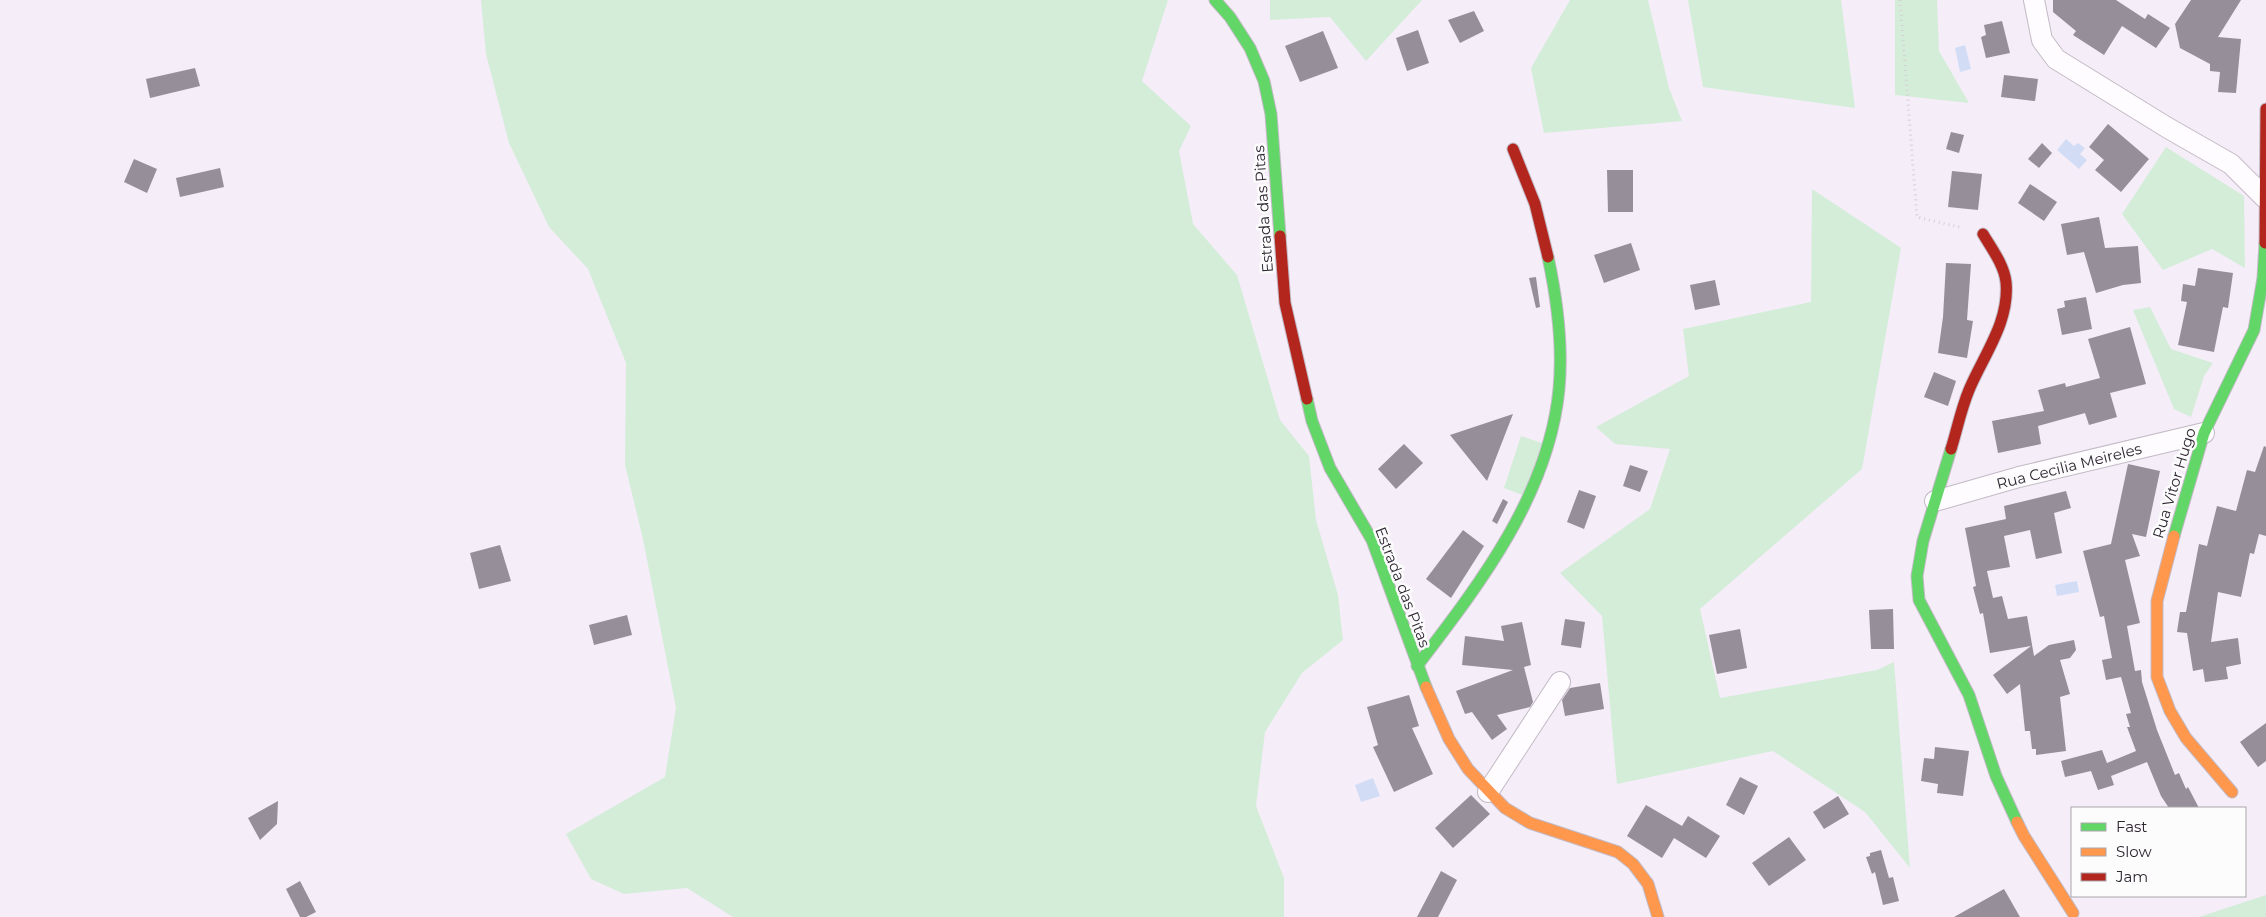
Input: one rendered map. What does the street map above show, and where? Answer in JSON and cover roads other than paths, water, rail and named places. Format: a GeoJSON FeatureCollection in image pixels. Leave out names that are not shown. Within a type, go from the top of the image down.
{"type":"FeatureCollection","features":[{"type":"Feature","properties":{"kind":"street","name":"Estrada das Pitas"},"geometry":{"type":"LineString","coordinates":[[1215,0],[1230,17],[1250,48],[1264,81],[1271,114],[1285,303],[1312,421],[1330,468],[1372,540],[1416,666],[1449,739],[1468,769],[1505,808],[1530,824],[1618,852],[1633,864],[1648,884],[1658,917]]}},
{"type":"Feature","properties":{"kind":"street"},"geometry":{"type":"LineString","coordinates":[[2034,0],[2042,40],[2056,59],[2168,128],[2231,164],[2265,198]]}},
{"type":"Feature","properties":{"kind":"street","name":"Rua Vitor Hugo"},"geometry":{"type":"LineString","coordinates":[[2232,792],[2186,738],[2170,711],[2156,677],[2157,601],[2168,555],[2204,433],[2254,330],[2263,278],[2266,244],[2266,109]]}},
{"type":"Feature","properties":{"kind":"street"},"geometry":{"type":"LineString","coordinates":[[1416,666],[1472,595],[1521,514],[1541,467],[1558,402],[1560,382],[1551,266],[1538,212],[1523,169],[1513,149]]}},
{"type":"Feature","properties":{"kind":"street"},"geometry":{"type":"LineString","coordinates":[[1983,234],[2000,263],[2006,281],[2006,297],[1994,342],[1968,390],[1923,540],[1917,576],[1919,600],[1932,628],[1969,695],[1996,776],[2024,836],[2073,913]]}},
{"type":"Feature","properties":{"kind":"street","name":"Rua Cecilia Meireles"},"geometry":{"type":"LineString","coordinates":[[1935,500],[2019,477],[2204,433]]}},
{"type":"Feature","properties":{"kind":"street"},"geometry":{"type":"LineString","coordinates":[[1488,792],[1560,682]]}},
{"type":"Feature","properties":{"kind":"water"},"geometry":{"type":"Polygon","coordinates":[[[1965,45],[1971,69],[1960,72],[1955,48],[1965,45]]]}},
{"type":"Feature","properties":{"kind":"water"},"geometry":{"type":"Polygon","coordinates":[[[2066,139],[2074,146],[2078,143],[2085,148],[2080,154],[2087,160],[2079,169],[2057,150],[2066,139]]]}},
{"type":"Feature","properties":{"kind":"water"},"geometry":{"type":"Polygon","coordinates":[[[2077,581],[2079,592],[2057,596],[2055,585],[2077,581]]]}},
{"type":"Feature","properties":{"kind":"water"},"geometry":{"type":"Polygon","coordinates":[[[1373,778],[1380,796],[1361,802],[1355,785],[1373,778]]]}}]}
